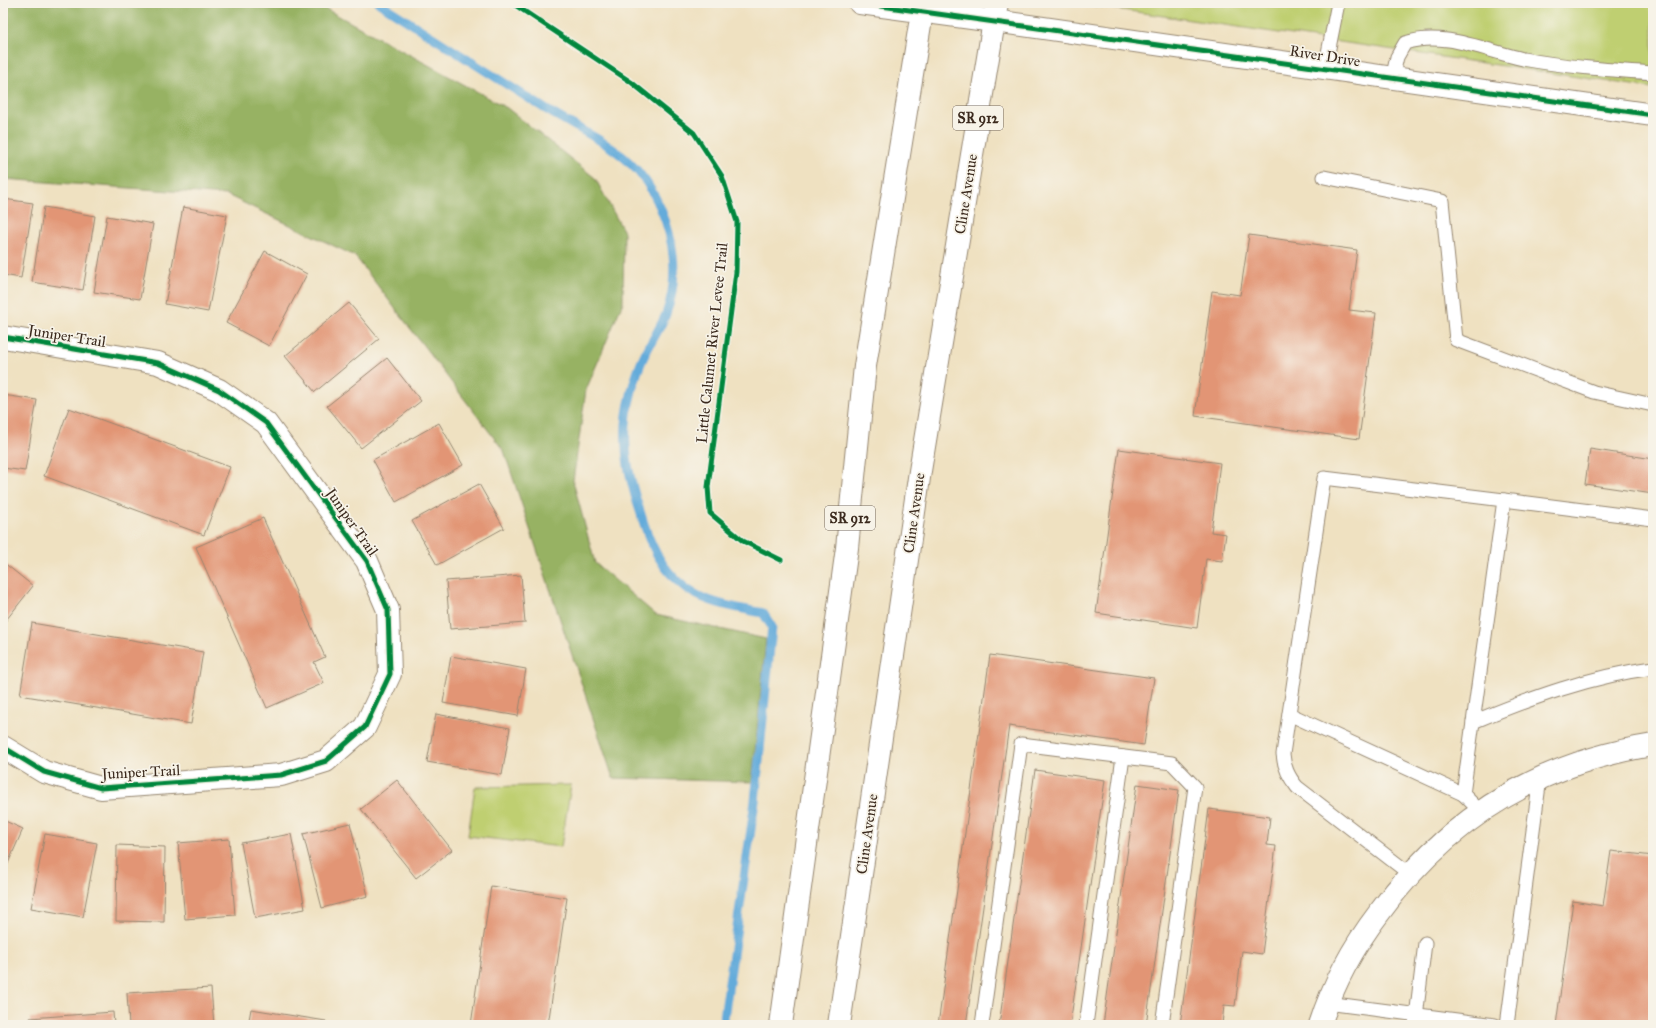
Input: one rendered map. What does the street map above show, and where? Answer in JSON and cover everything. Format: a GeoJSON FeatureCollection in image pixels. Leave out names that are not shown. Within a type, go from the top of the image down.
{"type":"FeatureCollection","features":[{"type":"Feature","properties":{"kind":"street","name":"River Drive"},"geometry":{"type":"LineString","coordinates":[[860,3],[996,12],[1392,79],[1653,115]]}},
{"type":"Feature","properties":{"kind":"street","name":"SR 912"},"geometry":{"type":"LineString","coordinates":[[781,1025],[847,548],[865,366],[922,7]]}},
{"type":"Feature","properties":{"kind":"street","name":"Cline Avenue"},"geometry":{"type":"LineString","coordinates":[[839,1025],[920,471],[996,12]]}},
{"type":"Feature","properties":{"kind":"street","name":"Juniper Trail"},"geometry":{"type":"LineString","coordinates":[[3,337],[158,363],[219,390],[266,422],[367,561],[388,610],[390,674],[365,727],[326,761],[281,775],[100,788],[44,772],[3,747]]}},
{"type":"Feature","properties":{"kind":"street"},"geometry":{"type":"LineString","coordinates":[[1320,1025],[1327,1003],[1344,966],[1367,929],[1396,889],[1430,852],[1465,823],[1501,798],[1540,778],[1578,762],[1624,750],[1653,745]]}},
{"type":"Feature","properties":{"kind":"lane"},"geometry":{"type":"LineString","coordinates":[[1325,68],[1338,3]]}},
{"type":"Feature","properties":{"kind":"lane"},"geometry":{"type":"LineString","coordinates":[[1392,79],[1397,57],[1405,43],[1413,40],[1435,39],[1459,43],[1524,59],[1596,70],[1653,73]]}},
{"type":"Feature","properties":{"kind":"lane"},"geometry":{"type":"LineString","coordinates":[[1324,177],[1442,201],[1456,340],[1594,392],[1653,405]]}},
{"type":"Feature","properties":{"kind":"lane"},"geometry":{"type":"LineString","coordinates":[[1410,874],[1297,787],[1290,779],[1284,767],[1283,754],[1324,478],[1653,519]]}},
{"type":"Feature","properties":{"kind":"lane"},"geometry":{"type":"LineString","coordinates":[[1463,794],[1504,500]]}},
{"type":"Feature","properties":{"kind":"lane"},"geometry":{"type":"LineString","coordinates":[[1473,722],[1527,700],[1563,688],[1653,668]]}},
{"type":"Feature","properties":{"kind":"lane"},"geometry":{"type":"LineString","coordinates":[[1289,714],[1463,794],[1481,812]]}},
{"type":"Feature","properties":{"kind":"lane"},"geometry":{"type":"LineString","coordinates":[[982,1025],[1021,744],[1172,763],[1195,787],[1162,1025]]}},
{"type":"Feature","properties":{"kind":"lane"},"geometry":{"type":"LineString","coordinates":[[1086,1025],[1123,757]]}},
{"type":"Feature","properties":{"kind":"lane"},"geometry":{"type":"LineString","coordinates":[[1507,1025],[1540,778]]}},
{"type":"Feature","properties":{"kind":"lane"},"geometry":{"type":"LineString","coordinates":[[1416,1020],[1425,943]]}},
{"type":"Feature","properties":{"kind":"lane"},"geometry":{"type":"LineString","coordinates":[[1327,1003],[1416,1020],[1495,1025]]}},
{"type":"Feature","properties":{"kind":"green space"},"geometry":{"type":"Polygon","coordinates":[[[3,3],[315,3],[507,108],[595,178],[624,232],[623,302],[586,390],[573,481],[595,563],[656,615],[766,639],[752,782],[613,778],[504,451],[355,256],[227,195],[3,179],[3,3]]]}},
{"type":"Feature","properties":{"kind":"green space"},"geometry":{"type":"Polygon","coordinates":[[[1075,3],[1653,3],[1653,88],[1075,3]]]}},
{"type":"Feature","properties":{"kind":"green space"},"geometry":{"type":"Polygon","coordinates":[[[571,785],[561,847],[468,836],[475,787],[571,785]]]}},
{"type":"Feature","properties":{"kind":"building"},"geometry":{"type":"Polygon","coordinates":[[[3,199],[33,203],[21,278],[3,275],[3,199]]]}},
{"type":"Feature","properties":{"kind":"building"},"geometry":{"type":"Polygon","coordinates":[[[44,207],[95,216],[83,290],[32,282],[44,207]]]}},
{"type":"Feature","properties":{"kind":"building"},"geometry":{"type":"Polygon","coordinates":[[[183,207],[227,215],[208,312],[165,304],[183,207]]]}},
{"type":"Feature","properties":{"kind":"building"},"geometry":{"type":"Polygon","coordinates":[[[107,216],[153,224],[140,299],[94,292],[107,216]]]}},
{"type":"Feature","properties":{"kind":"building"},"geometry":{"type":"Polygon","coordinates":[[[1249,235],[1357,250],[1349,310],[1376,313],[1359,439],[1195,416],[1212,291],[1240,295],[1249,235]]]}},
{"type":"Feature","properties":{"kind":"building"},"geometry":{"type":"Polygon","coordinates":[[[265,251],[307,274],[269,346],[226,323],[265,251]]]}},
{"type":"Feature","properties":{"kind":"building"},"geometry":{"type":"Polygon","coordinates":[[[349,303],[379,339],[315,392],[285,356],[349,303]]]}},
{"type":"Feature","properties":{"kind":"building"},"geometry":{"type":"Polygon","coordinates":[[[387,358],[421,401],[361,448],[327,406],[387,358]]]}},
{"type":"Feature","properties":{"kind":"building"},"geometry":{"type":"Polygon","coordinates":[[[3,395],[37,400],[25,471],[3,468],[3,395]]]}},
{"type":"Feature","properties":{"kind":"building"},"geometry":{"type":"Polygon","coordinates":[[[69,408],[230,467],[204,535],[44,476],[69,408]]]}},
{"type":"Feature","properties":{"kind":"building"},"geometry":{"type":"Polygon","coordinates":[[[439,423],[463,465],[396,502],[373,460],[439,423]]]}},
{"type":"Feature","properties":{"kind":"building"},"geometry":{"type":"Polygon","coordinates":[[[1119,449],[1220,463],[1211,532],[1226,534],[1222,561],[1206,559],[1197,628],[1096,613],[1119,449]]]}},
{"type":"Feature","properties":{"kind":"building"},"geometry":{"type":"Polygon","coordinates":[[[1590,449],[1653,459],[1653,494],[1585,484],[1590,449]]]}},
{"type":"Feature","properties":{"kind":"building"},"geometry":{"type":"Polygon","coordinates":[[[479,484],[504,528],[437,565],[412,521],[479,484]]]}},
{"type":"Feature","properties":{"kind":"building"},"geometry":{"type":"Polygon","coordinates":[[[263,518],[325,657],[314,662],[324,683],[267,708],[196,547],[263,518]]]}},
{"type":"Feature","properties":{"kind":"building"},"geometry":{"type":"Polygon","coordinates":[[[3,562],[33,586],[3,624],[3,562]]]}},
{"type":"Feature","properties":{"kind":"building"},"geometry":{"type":"Polygon","coordinates":[[[521,575],[525,623],[450,629],[446,581],[521,575]]]}},
{"type":"Feature","properties":{"kind":"building"},"geometry":{"type":"Polygon","coordinates":[[[32,623],[203,652],[191,724],[20,695],[32,623]]]}},
{"type":"Feature","properties":{"kind":"building"},"geometry":{"type":"Polygon","coordinates":[[[990,655],[1154,678],[1144,745],[1009,726],[966,1025],[938,1025],[990,655]]]}},
{"type":"Feature","properties":{"kind":"building"},"geometry":{"type":"Polygon","coordinates":[[[451,656],[526,669],[518,716],[443,703],[451,656]]]}},
{"type":"Feature","properties":{"kind":"building"},"geometry":{"type":"Polygon","coordinates":[[[436,714],[510,728],[502,775],[427,762],[436,714]]]}},
{"type":"Feature","properties":{"kind":"building"},"geometry":{"type":"Polygon","coordinates":[[[1035,770],[1105,780],[1070,1025],[999,1025],[1035,770]]]}},
{"type":"Feature","properties":{"kind":"building"},"geometry":{"type":"Polygon","coordinates":[[[397,780],[452,850],[416,878],[361,809],[397,780]]]}},
{"type":"Feature","properties":{"kind":"building"},"geometry":{"type":"Polygon","coordinates":[[[1137,784],[1179,790],[1146,1025],[1103,1025],[1137,784]]]}},
{"type":"Feature","properties":{"kind":"building"},"geometry":{"type":"Polygon","coordinates":[[[1209,809],[1270,817],[1267,845],[1276,846],[1262,954],[1242,951],[1235,1006],[1224,1005],[1222,1025],[1180,1025],[1209,809]]]}},
{"type":"Feature","properties":{"kind":"building"},"geometry":{"type":"Polygon","coordinates":[[[3,820],[23,829],[3,875],[3,820]]]}},
{"type":"Feature","properties":{"kind":"building"},"geometry":{"type":"Polygon","coordinates":[[[350,823],[368,896],[322,908],[303,834],[350,823]]]}},
{"type":"Feature","properties":{"kind":"building"},"geometry":{"type":"Polygon","coordinates":[[[45,834],[97,843],[83,917],[31,908],[45,834]]]}},
{"type":"Feature","properties":{"kind":"building"},"geometry":{"type":"Polygon","coordinates":[[[291,834],[305,909],[255,918],[241,843],[291,834]]]}},
{"type":"Feature","properties":{"kind":"building"},"geometry":{"type":"Polygon","coordinates":[[[229,839],[235,915],[185,919],[178,843],[229,839]]]}},
{"type":"Feature","properties":{"kind":"building"},"geometry":{"type":"Polygon","coordinates":[[[117,845],[165,847],[164,922],[116,921],[117,845]]]}},
{"type":"Feature","properties":{"kind":"building"},"geometry":{"type":"Polygon","coordinates":[[[1611,851],[1653,856],[1653,1025],[1556,1025],[1573,901],[1603,906],[1611,851]]]}},
{"type":"Feature","properties":{"kind":"building"},"geometry":{"type":"Polygon","coordinates":[[[491,886],[567,898],[548,1025],[471,1025],[491,886]]]}},
{"type":"Feature","properties":{"kind":"building"},"geometry":{"type":"Polygon","coordinates":[[[211,988],[214,1025],[129,1025],[127,993],[211,988]]]}},
{"type":"Feature","properties":{"kind":"building"},"geometry":{"type":"Polygon","coordinates":[[[251,1009],[326,1021],[325,1025],[248,1025],[251,1009]]]}},
{"type":"Feature","properties":{"kind":"building"},"geometry":{"type":"Polygon","coordinates":[[[113,1012],[114,1025],[30,1025],[30,1018],[113,1012]]]}},
{"type":"Feature","properties":{"kind":"waterway"},"geometry":{"type":"LineString","coordinates":[[379,3],[547,110],[600,140],[620,154],[634,167],[647,183],[665,220],[674,260],[673,287],[666,314],[638,371],[633,387],[626,425],[626,454],[635,497],[647,533],[657,554],[663,564],[678,581],[695,594],[714,602],[763,613],[772,627],[755,801],[723,1025]]}},
{"type":"Feature","properties":{"kind":"cycle path","name":"Little Calumet River Levee Trail"},"geometry":{"type":"LineString","coordinates":[[512,3],[631,82],[694,133],[722,176],[737,222],[736,272],[708,487],[710,513],[743,541],[781,560]]}},
{"type":"Feature","properties":{"kind":"cycle path"},"geometry":{"type":"LineString","coordinates":[[860,3],[1653,115]]}},
{"type":"Feature","properties":{"kind":"cycle path"},"geometry":{"type":"LineString","coordinates":[[3,337],[158,363],[219,390],[266,423],[367,561],[388,610],[390,674],[365,727],[326,761],[281,775],[101,788],[44,772],[3,747]]}}]}
